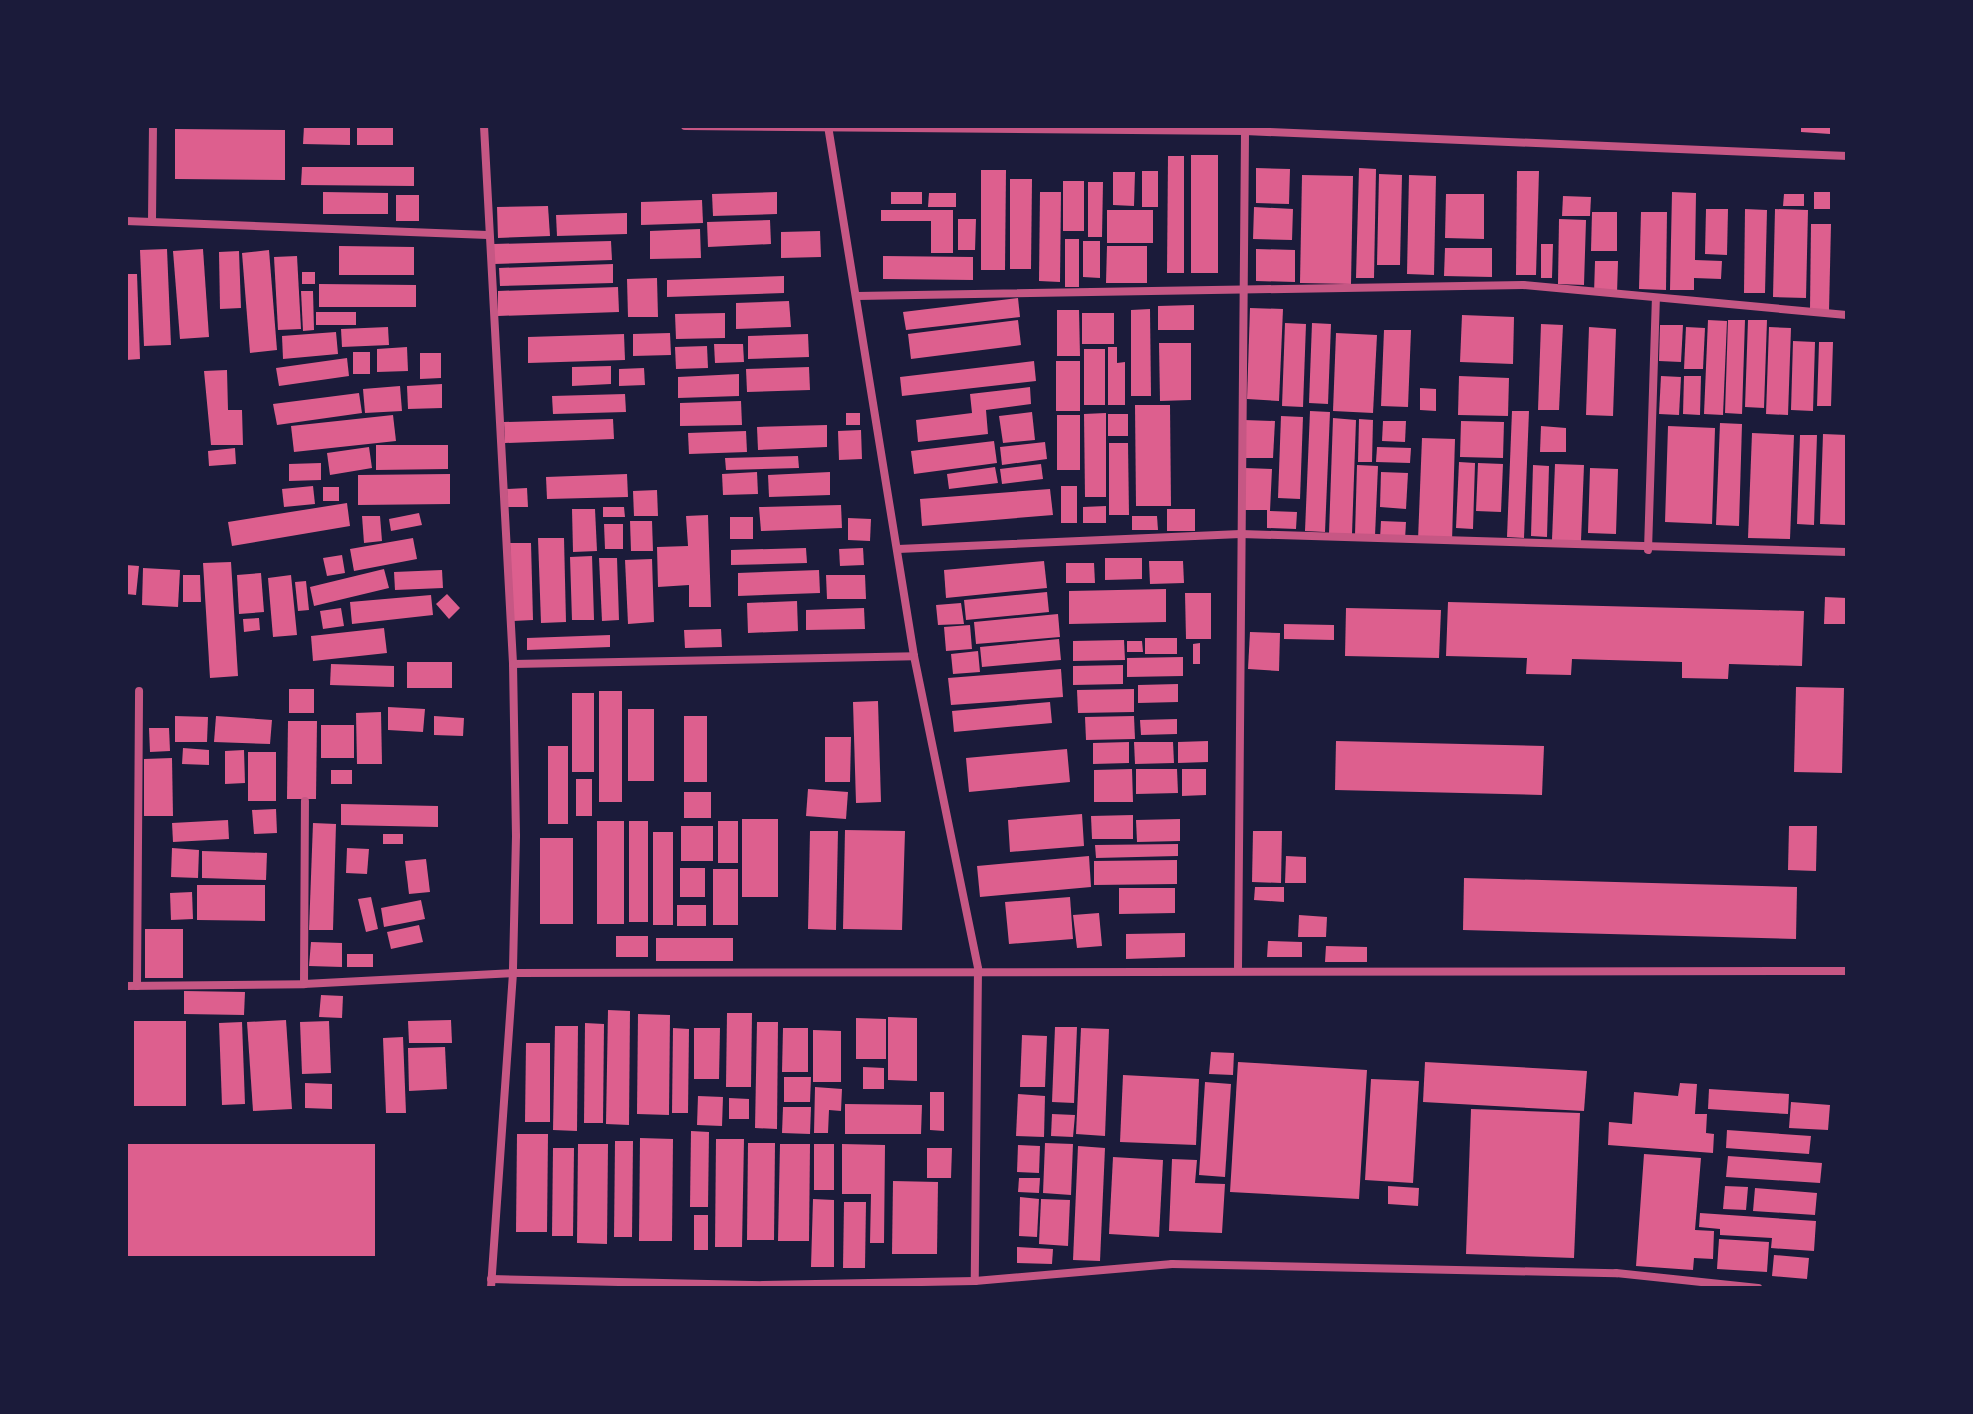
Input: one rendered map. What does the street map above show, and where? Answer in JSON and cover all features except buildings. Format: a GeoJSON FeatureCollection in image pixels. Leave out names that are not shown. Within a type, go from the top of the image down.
{"type":"FeatureCollection","features":[{"type":"Feature","properties":{"kind":"street"},"geometry":{"type":"LineString","coordinates":[[152,220],[153,126]]}},
{"type":"Feature","properties":{"kind":"street"},"geometry":{"type":"LineString","coordinates":[[484,126],[513,664],[513,973],[491,1283],[763,1285],[975,1281],[1172,1264],[1616,1273],[1758,1288]]}},
{"type":"Feature","properties":{"kind":"street"},"geometry":{"type":"LineString","coordinates":[[685,126],[1245,131],[1847,156]]}},
{"type":"Feature","properties":{"kind":"street"},"geometry":{"type":"LineString","coordinates":[[828,126],[914,656],[978,969],[975,1281]]}},
{"type":"Feature","properties":{"kind":"street"},"geometry":{"type":"LineString","coordinates":[[1238,969],[1241,534],[1247,286],[1245,131]]}},
{"type":"Feature","properties":{"kind":"street"},"geometry":{"type":"LineString","coordinates":[[126,221],[488,235]]}},
{"type":"Feature","properties":{"kind":"street"},"geometry":{"type":"LineString","coordinates":[[857,296],[1247,286],[1523,285],[1656,300],[1847,315]]}},
{"type":"Feature","properties":{"kind":"street"},"geometry":{"type":"LineString","coordinates":[[1648,550],[1656,300]]}},
{"type":"Feature","properties":{"kind":"street"},"geometry":{"type":"LineString","coordinates":[[898,549],[1241,534],[1648,550],[1847,552]]}},
{"type":"Feature","properties":{"kind":"street"},"geometry":{"type":"LineString","coordinates":[[513,664],[914,656]]}},
{"type":"Feature","properties":{"kind":"street"},"geometry":{"type":"LineString","coordinates":[[137,986],[139,691]]}},
{"type":"Feature","properties":{"kind":"street"},"geometry":{"type":"LineString","coordinates":[[304,984],[305,801]]}},
{"type":"Feature","properties":{"kind":"street"},"geometry":{"type":"LineString","coordinates":[[126,986],[304,984],[513,973],[978,969],[1847,971]]}}]}
